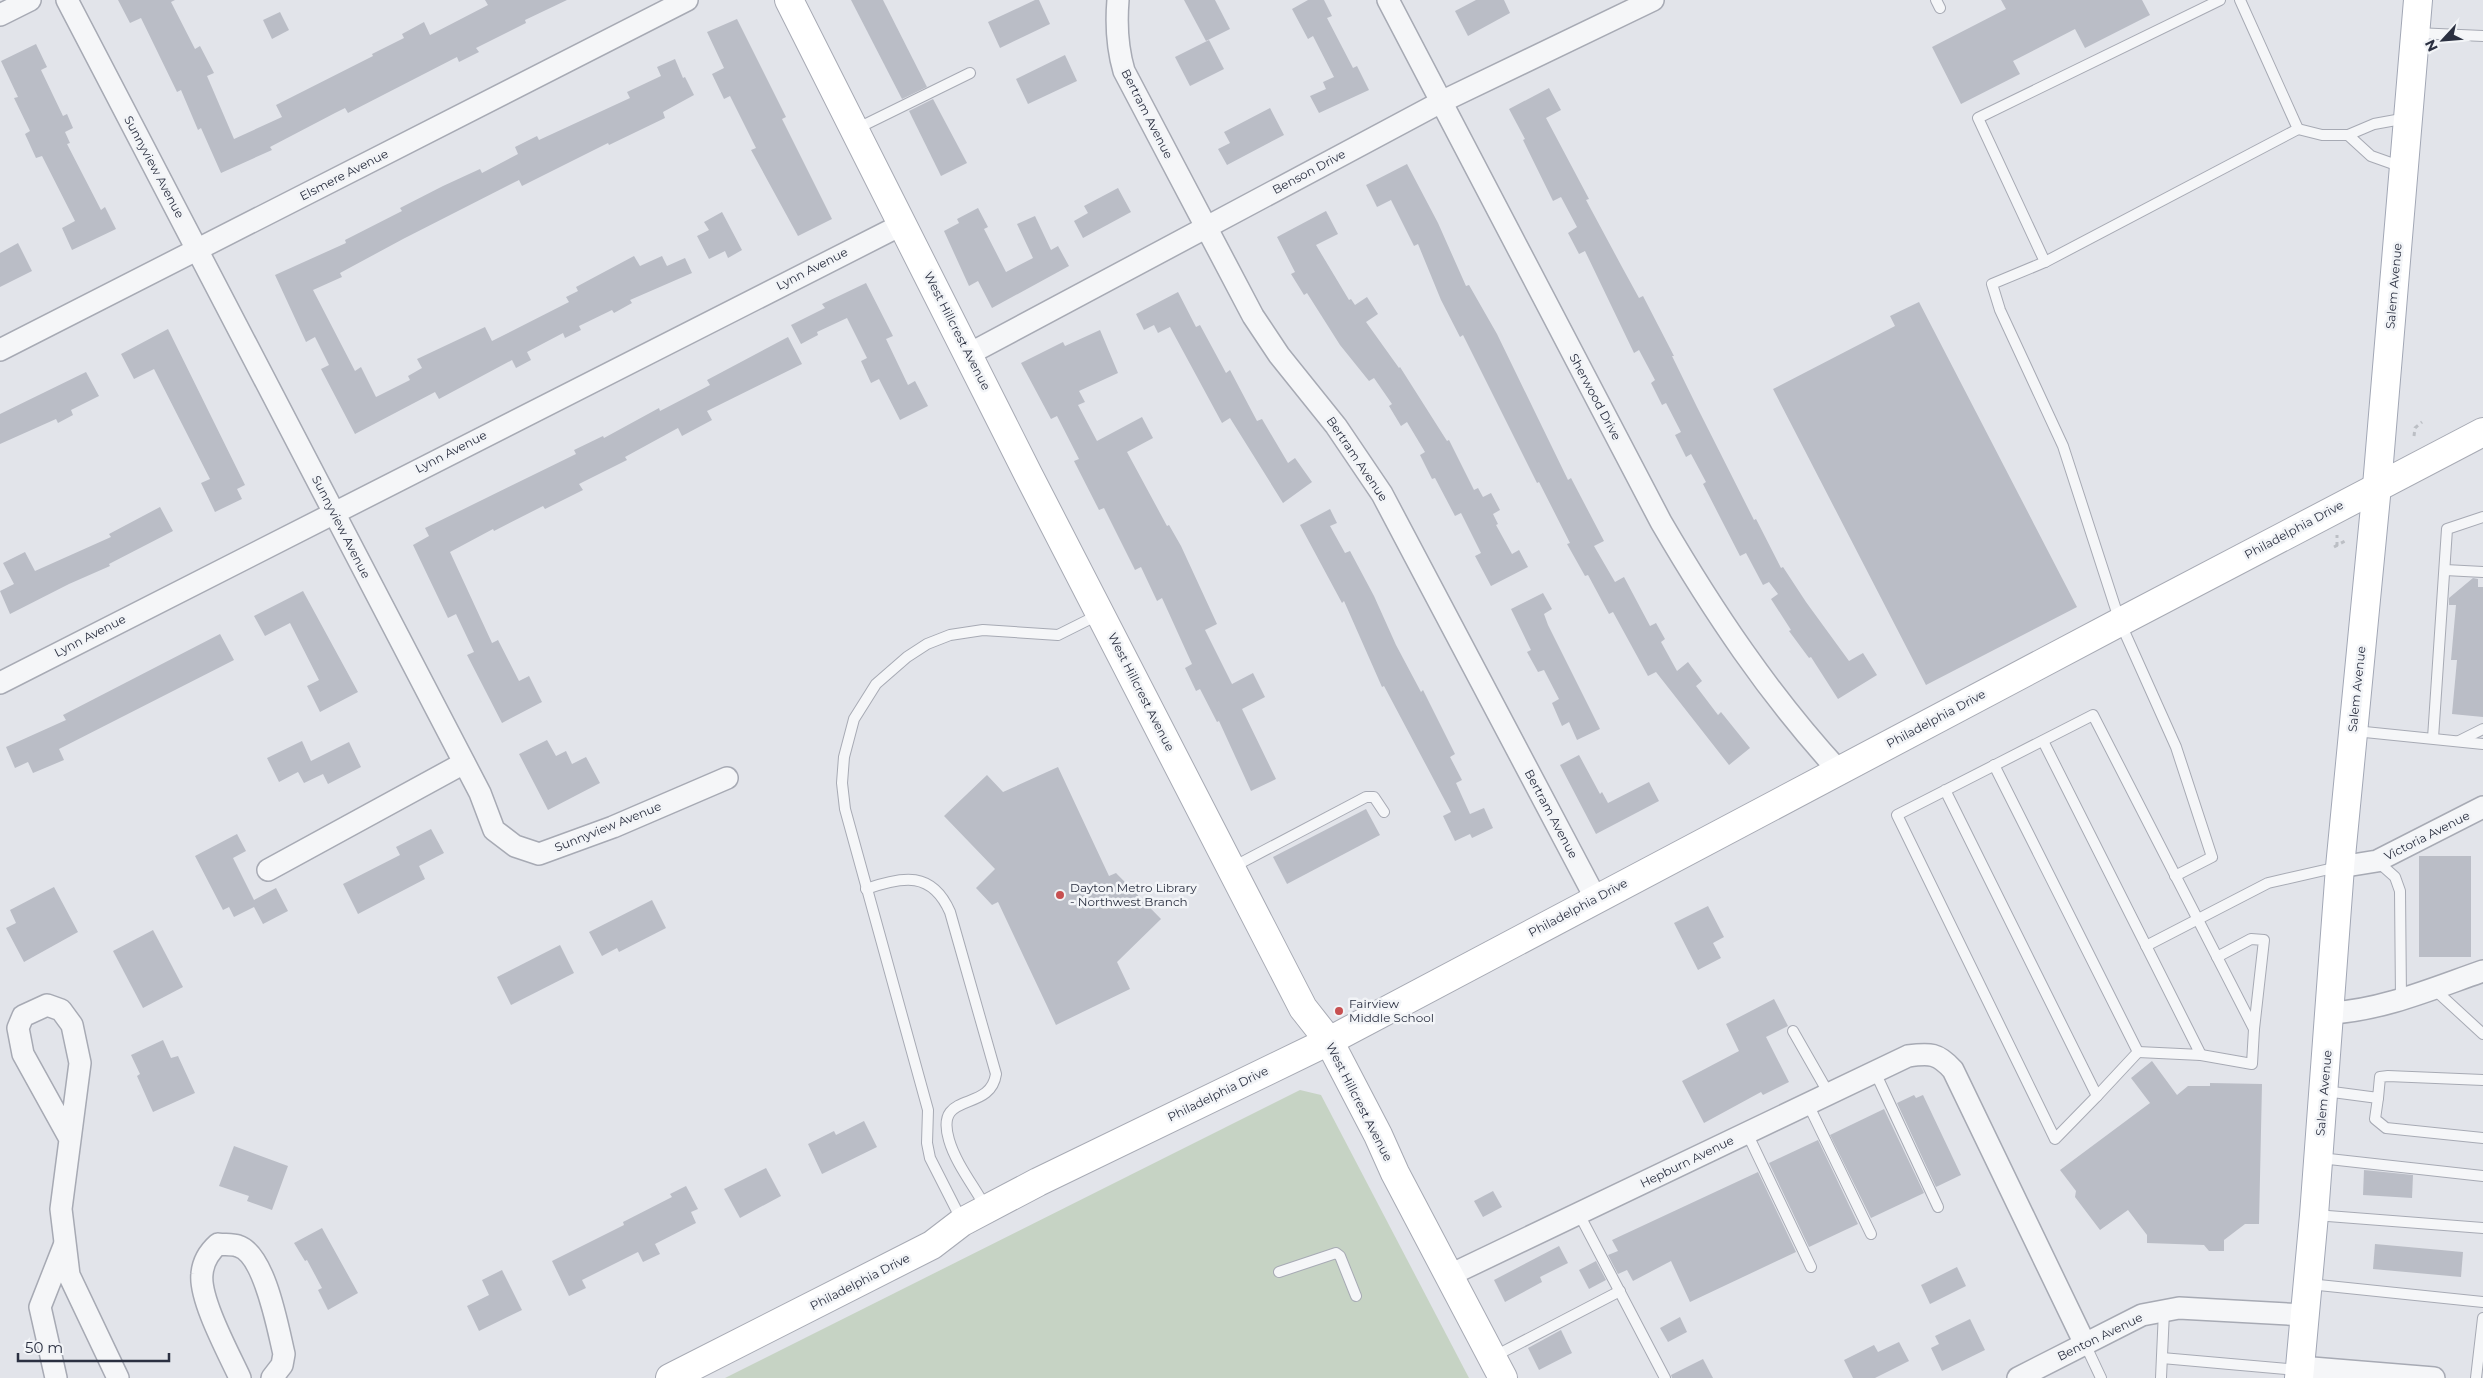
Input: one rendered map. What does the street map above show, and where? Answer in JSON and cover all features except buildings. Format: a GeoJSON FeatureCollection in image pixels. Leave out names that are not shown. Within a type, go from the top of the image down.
{"type":"FeatureCollection","features":[{"type":"Feature","properties":{"kind":"main road","name":"West Hillcrest Avenue"},"geometry":{"type":"LineString","coordinates":[[789,0],[1100,614],[1303,1008],[1329,1041],[1448,1276],[1497,1368]]}},
{"type":"Feature","properties":{"kind":"main road","name":"Salem Avenue"},"geometry":{"type":"LineString","coordinates":[[2299,1371],[2331,1013],[2340,867],[2377,486],[2418,0]]}},
{"type":"Feature","properties":{"kind":"main road","name":"Philadelphia Drive"},"geometry":{"type":"LineString","coordinates":[[670,1378],[932,1245],[962,1222],[986,1209],[1188,1108],[1329,1041],[2377,486],[2483,432]]}},
{"type":"Feature","properties":{"kind":"street"},"geometry":{"type":"LineString","coordinates":[[0,15],[30,0]]}},
{"type":"Feature","properties":{"kind":"street","name":"Sunnyview Avenue"},"geometry":{"type":"LineString","coordinates":[[67,0],[480,793],[494,830],[515,846],[539,854],[613,827],[727,778]]}},
{"type":"Feature","properties":{"kind":"street","name":"Elsmere Avenue"},"geometry":{"type":"LineString","coordinates":[[0,350],[687,0]]}},
{"type":"Feature","properties":{"kind":"street","name":"Bertram Avenue"},"geometry":{"type":"LineString","coordinates":[[1118,0],[1116,24],[1119,55],[1124,71],[1205,227],[1258,323],[1279,355],[1336,426],[1382,494],[1596,899]]}},
{"type":"Feature","properties":{"kind":"street","name":"Sherwood Drive"},"geometry":{"type":"LineString","coordinates":[[1388,0],[1661,522],[1696,583],[1779,702],[1839,771]]}},
{"type":"Feature","properties":{"kind":"street","name":"Benson Drive"},"geometry":{"type":"LineString","coordinates":[[969,354],[1441,102],[1653,0]]}},
{"type":"Feature","properties":{"kind":"street","name":"Lynn Avenue"},"geometry":{"type":"LineString","coordinates":[[0,683],[902,224]]}},
{"type":"Feature","properties":{"kind":"street"},"geometry":{"type":"LineString","coordinates":[[268,870],[464,763]]}},
{"type":"Feature","properties":{"kind":"street","name":"Victoria Avenue"},"geometry":{"type":"LineString","coordinates":[[2340,867],[2377,861],[2483,807]]}},
{"type":"Feature","properties":{"kind":"street"},"geometry":{"type":"LineString","coordinates":[[2331,1013],[2351,1012],[2400,999],[2483,971]]}},
{"type":"Feature","properties":{"kind":"street"},"geometry":{"type":"LineString","coordinates":[[70,1139],[23,1054],[18,1028],[23,1016],[47,1005],[61,1010],[72,1025],[80,1062],[70,1139],[61,1208],[69,1275],[118,1378]]}},
{"type":"Feature","properties":{"kind":"street","name":"Hepburn Avenue"},"geometry":{"type":"LineString","coordinates":[[1448,1276],[1908,1056],[1928,1054],[1943,1058],[1953,1070],[2086,1344]]}},
{"type":"Feature","properties":{"kind":"street"},"geometry":{"type":"LineString","coordinates":[[56,1378],[40,1307],[65,1244]]}},
{"type":"Feature","properties":{"kind":"street"},"geometry":{"type":"LineString","coordinates":[[240,1378],[210,1312],[202,1274],[208,1254],[218,1244],[239,1246],[254,1259],[264,1282],[284,1354],[282,1365],[272,1378]]}},
{"type":"Feature","properties":{"kind":"street","name":"Benton Avenue"},"geometry":{"type":"LineString","coordinates":[[2018,1378],[2142,1315],[2178,1308],[2304,1315]]}},
{"type":"Feature","properties":{"kind":"street"},"geometry":{"type":"LineString","coordinates":[[2299,1371],[2425,1378]]}},
{"type":"Feature","properties":{"kind":"lane"},"geometry":{"type":"LineString","coordinates":[[2045,262],[1978,118],[2220,0]]}},
{"type":"Feature","properties":{"kind":"lane"},"geometry":{"type":"LineString","coordinates":[[2240,0],[2298,129]]}},
{"type":"Feature","properties":{"kind":"lane"},"geometry":{"type":"LineString","coordinates":[[2416,33],[2483,36]]}},
{"type":"Feature","properties":{"kind":"lane"},"geometry":{"type":"LineString","coordinates":[[855,130],[970,73]]}},
{"type":"Feature","properties":{"kind":"lane"},"geometry":{"type":"LineString","coordinates":[[2175,876],[2212,857],[2176,747],[2120,622],[2063,446],[2000,310],[1992,284],[2045,262],[2298,129],[2322,135],[2348,136],[2374,124],[2408,118]]}},
{"type":"Feature","properties":{"kind":"lane"},"geometry":{"type":"LineString","coordinates":[[2348,136],[2371,156],[2404,167]]}},
{"type":"Feature","properties":{"kind":"lane"},"geometry":{"type":"LineString","coordinates":[[2433,738],[2447,529],[2483,517]]}},
{"type":"Feature","properties":{"kind":"lane"},"geometry":{"type":"LineString","coordinates":[[2445,570],[2483,572]]}},
{"type":"Feature","properties":{"kind":"lane"},"geometry":{"type":"LineString","coordinates":[[962,1222],[930,1158],[927,1143],[929,1127],[924,1095],[845,809],[842,783],[846,748],[854,719],[876,684],[907,656],[927,644],[950,635],[983,630],[1058,635],[1100,614]]}},
{"type":"Feature","properties":{"kind":"lane"},"geometry":{"type":"LineString","coordinates":[[2217,958],[2252,938],[2264,940],[2252,1064],[2201,1055],[2138,1052],[2055,1139],[1897,815],[2093,715],[2217,958],[2254,1029]]}},
{"type":"Feature","properties":{"kind":"lane"},"geometry":{"type":"LineString","coordinates":[[2460,741],[2483,729]]}},
{"type":"Feature","properties":{"kind":"lane"},"geometry":{"type":"LineString","coordinates":[[2353,731],[2483,744]]}},
{"type":"Feature","properties":{"kind":"lane"},"geometry":{"type":"LineString","coordinates":[[2043,741],[2201,1055]]}},
{"type":"Feature","properties":{"kind":"lane"},"geometry":{"type":"LineString","coordinates":[[1994,765],[2138,1052]]}},
{"type":"Feature","properties":{"kind":"lane"},"geometry":{"type":"LineString","coordinates":[[1945,790],[2097,1096]]}},
{"type":"Feature","properties":{"kind":"lane"},"geometry":{"type":"LineString","coordinates":[[1232,868],[1366,797],[1374,797],[1384,812]]}},
{"type":"Feature","properties":{"kind":"lane"},"geometry":{"type":"LineString","coordinates":[[2377,861],[2395,877],[2400,891],[2400,999]]}},
{"type":"Feature","properties":{"kind":"lane"},"geometry":{"type":"LineString","coordinates":[[2146,946],[2268,883],[2340,867]]}},
{"type":"Feature","properties":{"kind":"lane"},"geometry":{"type":"LineString","coordinates":[[866,889],[888,882],[916,879],[931,886],[943,896],[950,912],[996,1074],[994,1084],[989,1092],[955,1106],[950,1112],[947,1126],[949,1141],[953,1150],[986,1209]]}},
{"type":"Feature","properties":{"kind":"lane"},"geometry":{"type":"LineString","coordinates":[[2434,988],[2483,1034]]}},
{"type":"Feature","properties":{"kind":"lane"},"geometry":{"type":"LineString","coordinates":[[1793,1031],[1829,1094]]}},
{"type":"Feature","properties":{"kind":"lane"},"geometry":{"type":"LineString","coordinates":[[1875,1072],[1938,1207]]}},
{"type":"Feature","properties":{"kind":"lane"},"geometry":{"type":"LineString","coordinates":[[2483,1080],[2380,1077],[2375,1119],[2386,1128],[2483,1138]]}},
{"type":"Feature","properties":{"kind":"lane"},"geometry":{"type":"LineString","coordinates":[[2324,1091],[2378,1098]]}},
{"type":"Feature","properties":{"kind":"lane"},"geometry":{"type":"LineString","coordinates":[[1808,1104],[1871,1234]]}},
{"type":"Feature","properties":{"kind":"lane"},"geometry":{"type":"LineString","coordinates":[[929,1127],[947,1126]]}},
{"type":"Feature","properties":{"kind":"lane"},"geometry":{"type":"LineString","coordinates":[[1746,1133],[1811,1267]]}},
{"type":"Feature","properties":{"kind":"lane"},"geometry":{"type":"LineString","coordinates":[[2319,1158],[2483,1176]]}},
{"type":"Feature","properties":{"kind":"lane"},"geometry":{"type":"LineString","coordinates":[[1579,1214],[1665,1378]]}},
{"type":"Feature","properties":{"kind":"lane"},"geometry":{"type":"LineString","coordinates":[[2314,1214],[2483,1228]]}},
{"type":"Feature","properties":{"kind":"lane"},"geometry":{"type":"LineString","coordinates":[[1279,1272],[1336,1253],[1340,1256],[1356,1296]]}},
{"type":"Feature","properties":{"kind":"lane"},"geometry":{"type":"LineString","coordinates":[[2308,1284],[2483,1302]]}},
{"type":"Feature","properties":{"kind":"lane"},"geometry":{"type":"LineString","coordinates":[[1497,1368],[1620,1292]]}},
{"type":"Feature","properties":{"kind":"lane"},"geometry":{"type":"LineString","coordinates":[[2161,1378],[2164,1311]]}},
{"type":"Feature","properties":{"kind":"lane"},"geometry":{"type":"LineString","coordinates":[[2476,1378],[2483,1318]]}},
{"type":"Feature","properties":{"kind":"lane"},"geometry":{"type":"LineString","coordinates":[[2086,1344],[2101,1378]]}},
{"type":"Feature","properties":{"kind":"lane"},"geometry":{"type":"LineString","coordinates":[[2162,1358],[2299,1371]]}},
{"type":"Feature","properties":{"kind":"path"},"geometry":{"type":"LineString","coordinates":[[2411,430],[2422,422]]}},
{"type":"Feature","properties":{"kind":"path"},"geometry":{"type":"LineString","coordinates":[[2414,436],[2415,428]]}},
{"type":"Feature","properties":{"kind":"path"},"geometry":{"type":"LineString","coordinates":[[2337,535],[2335,546],[2345,541]]}},
{"type":"Feature","properties":{"kind":"green space"},"geometry":{"type":"Polygon","coordinates":[[[1300,1090],[1321,1095],[1469,1378],[725,1378],[1300,1090]]]}},
{"type":"Feature","properties":{"kind":"place","name":"Dayton Metro Library - Northwest Branch"},"geometry":{"type":"Point","coordinates":[1060,895]}},
{"type":"Feature","properties":{"kind":"place","name":"Fairview Middle School"},"geometry":{"type":"Point","coordinates":[1339,1011]}}]}
